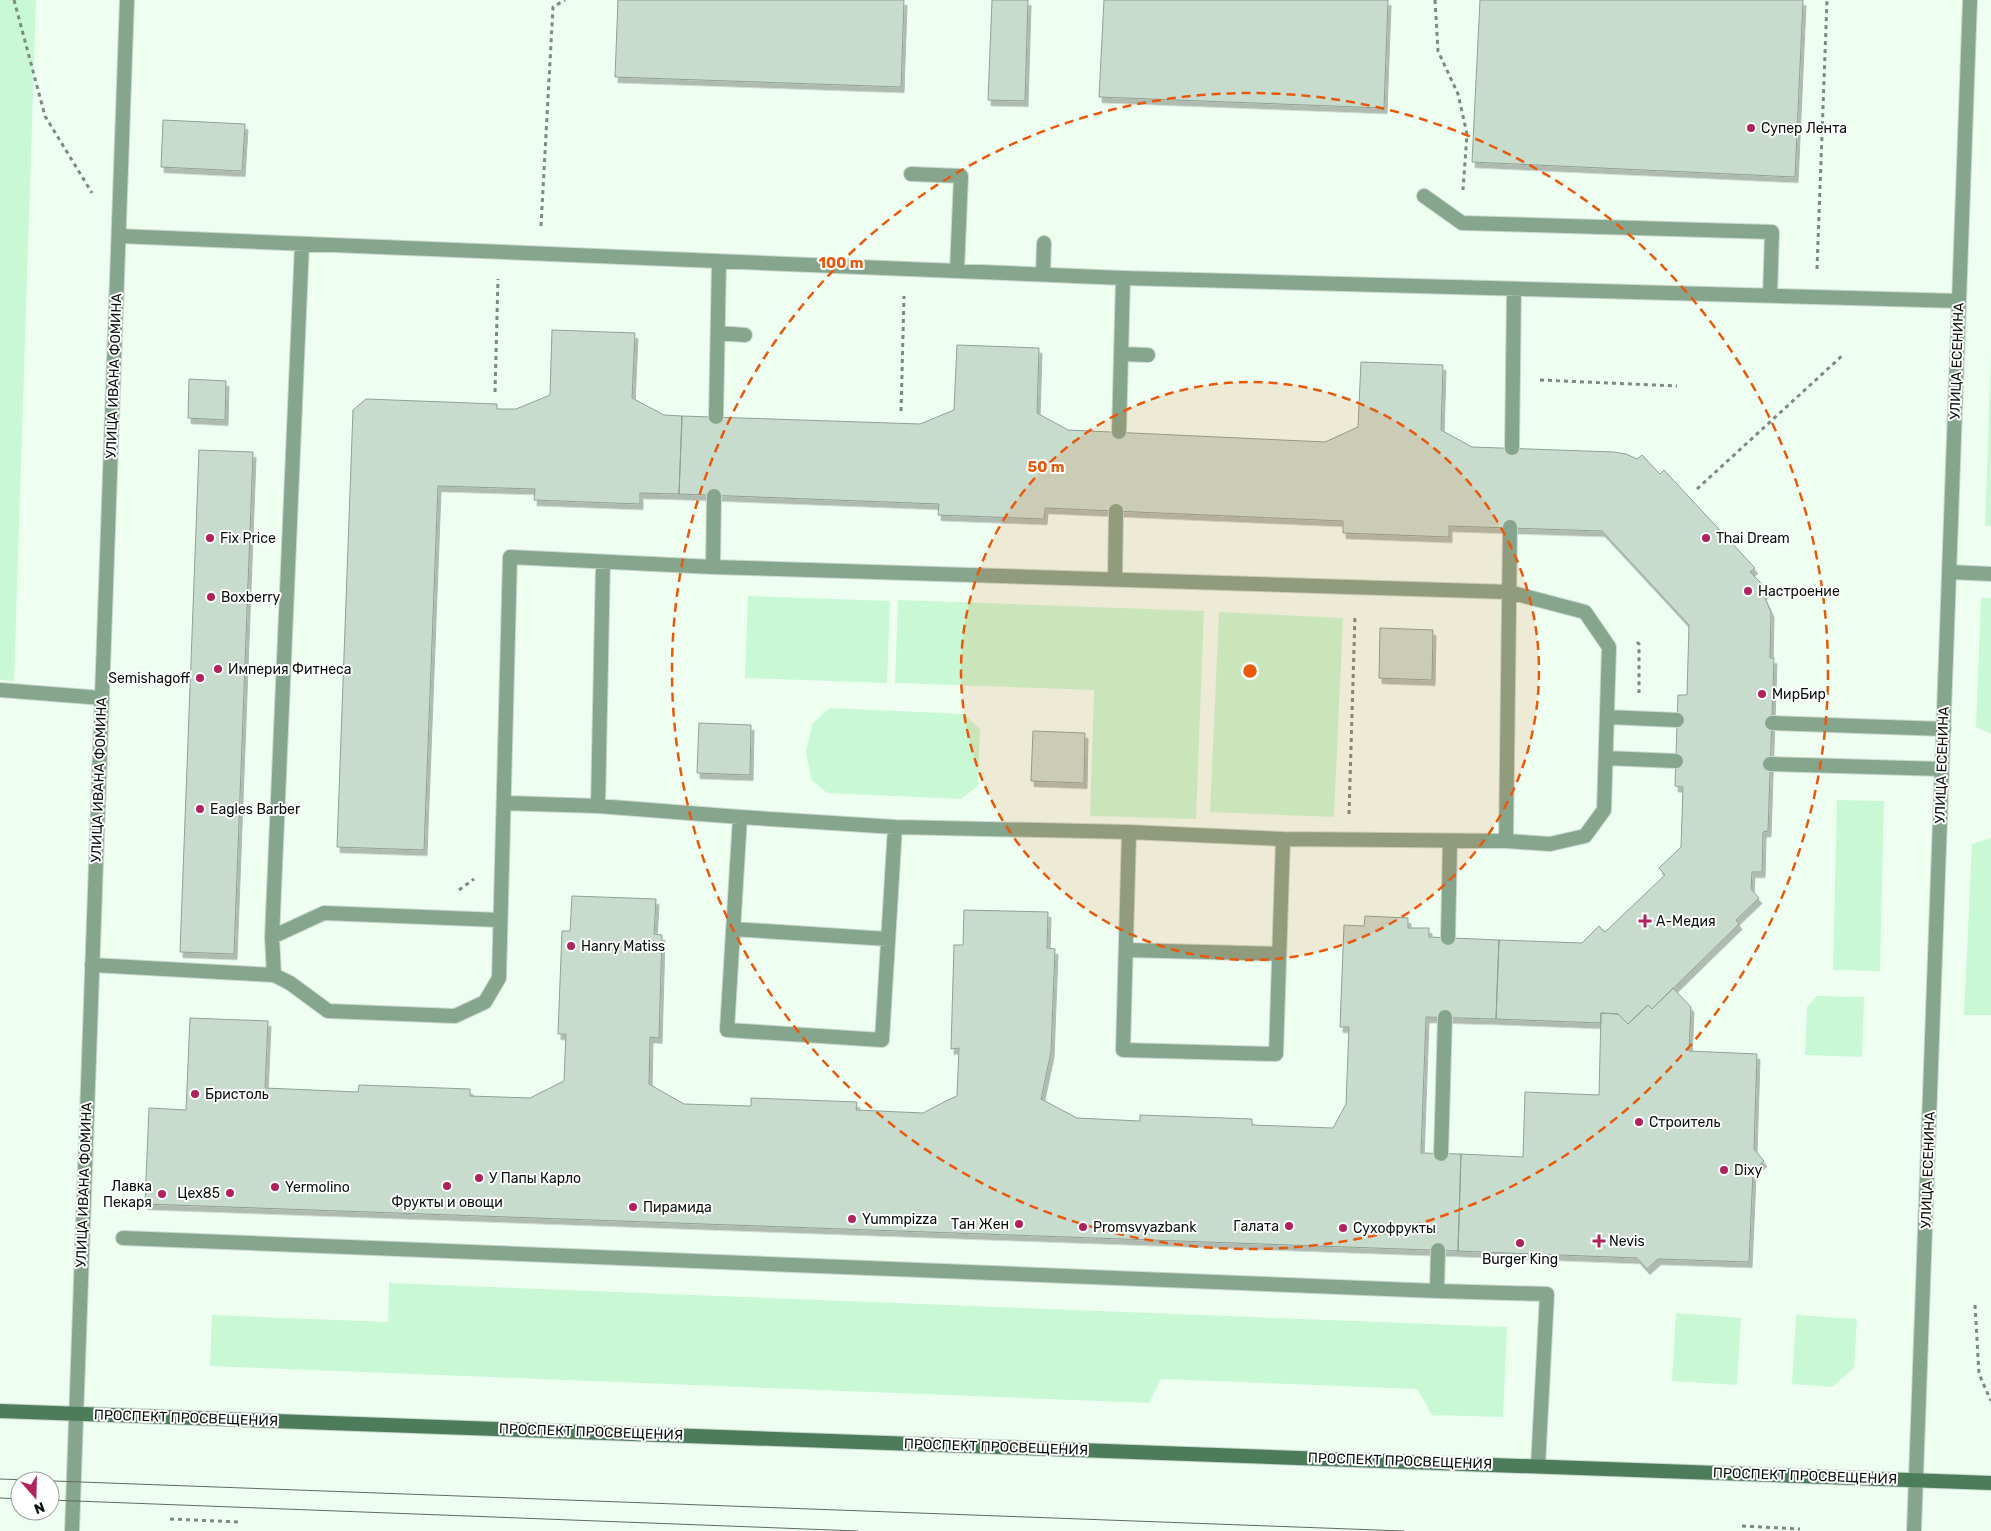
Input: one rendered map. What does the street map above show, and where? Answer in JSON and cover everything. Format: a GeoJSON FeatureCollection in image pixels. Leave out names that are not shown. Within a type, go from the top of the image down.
{"type":"FeatureCollection","features":[{"type":"Feature","properties":{"kind":"main road","name":"ПРОСПЕКТ ПРОСВЕЩЕНИЯ"},"geometry":{"type":"LineString","coordinates":[[0,1411],[1991,1483]]}},
{"type":"Feature","properties":{"kind":"street","name":"УЛИЦА ИВАНА ФОМИНА"},"geometry":{"type":"LineString","coordinates":[[72,1531],[127,0]]}},
{"type":"Feature","properties":{"kind":"street","name":"УЛИЦА ЕСЕНИНА"},"geometry":{"type":"LineString","coordinates":[[1914,1531],[1970,0]]}},
{"type":"Feature","properties":{"kind":"street"},"geometry":{"type":"LineString","coordinates":[[911,174],[961,176],[957,271]]}},
{"type":"Feature","properties":{"kind":"street"},"geometry":{"type":"LineString","coordinates":[[1424,196],[1462,223],[1772,232],[1770,296]]}},
{"type":"Feature","properties":{"kind":"street"},"geometry":{"type":"LineString","coordinates":[[119,236],[1123,278],[1959,301]]}},
{"type":"Feature","properties":{"kind":"street"},"geometry":{"type":"LineString","coordinates":[[1043,275],[1044,243]]}},
{"type":"Feature","properties":{"kind":"street"},"geometry":{"type":"LineString","coordinates":[[274,975],[272,937],[302,244]]}},
{"type":"Feature","properties":{"kind":"street"},"geometry":{"type":"LineString","coordinates":[[716,417],[720,262]]}},
{"type":"Feature","properties":{"kind":"street"},"geometry":{"type":"LineString","coordinates":[[1119,432],[1123,278]]}},
{"type":"Feature","properties":{"kind":"street"},"geometry":{"type":"LineString","coordinates":[[1512,448],[1514,289]]}},
{"type":"Feature","properties":{"kind":"street"},"geometry":{"type":"LineString","coordinates":[[718,333],[745,335]]}},
{"type":"Feature","properties":{"kind":"street"},"geometry":{"type":"LineString","coordinates":[[1122,354],[1148,355]]}},
{"type":"Feature","properties":{"kind":"street"},"geometry":{"type":"LineString","coordinates":[[713,567],[714,496]]}},
{"type":"Feature","properties":{"kind":"street"},"geometry":{"type":"LineString","coordinates":[[1115,580],[1116,511]]}},
{"type":"Feature","properties":{"kind":"street"},"geometry":{"type":"LineString","coordinates":[[1506,841],[1510,527]]}},
{"type":"Feature","properties":{"kind":"street"},"geometry":{"type":"LineString","coordinates":[[92,965],[274,975],[290,983],[328,1011],[455,1016],[485,1002],[499,978],[499,920],[510,557],[713,567],[1509,592],[1585,612],[1609,647],[1604,810],[1585,836],[1550,844],[1506,841],[1283,839],[1129,832],[895,826],[598,806],[504,803]]}},
{"type":"Feature","properties":{"kind":"street"},"geometry":{"type":"LineString","coordinates":[[598,806],[603,562]]}},
{"type":"Feature","properties":{"kind":"street"},"geometry":{"type":"LineString","coordinates":[[1950,572],[1991,574]]}},
{"type":"Feature","properties":{"kind":"street"},"geometry":{"type":"LineString","coordinates":[[0,690],[102,698]]}},
{"type":"Feature","properties":{"kind":"street"},"geometry":{"type":"LineString","coordinates":[[1607,717],[1677,720]]}},
{"type":"Feature","properties":{"kind":"street"},"geometry":{"type":"LineString","coordinates":[[1772,723],[1944,729]]}},
{"type":"Feature","properties":{"kind":"street"},"geometry":{"type":"LineString","coordinates":[[1606,758],[1676,760]]}},
{"type":"Feature","properties":{"kind":"street"},"geometry":{"type":"LineString","coordinates":[[1770,764],[1942,769]]}},
{"type":"Feature","properties":{"kind":"street"},"geometry":{"type":"LineString","coordinates":[[740,817],[727,1030],[882,1040],[895,826]]}},
{"type":"Feature","properties":{"kind":"street"},"geometry":{"type":"LineString","coordinates":[[1129,832],[1123,1050],[1276,1054],[1283,839]]}},
{"type":"Feature","properties":{"kind":"street"},"geometry":{"type":"LineString","coordinates":[[1448,938],[1450,841]]}},
{"type":"Feature","properties":{"kind":"street"},"geometry":{"type":"LineString","coordinates":[[272,937],[324,912],[499,920]]}},
{"type":"Feature","properties":{"kind":"street"},"geometry":{"type":"LineString","coordinates":[[733,930],[888,939]]}},
{"type":"Feature","properties":{"kind":"street"},"geometry":{"type":"LineString","coordinates":[[1126,950],[1279,954]]}},
{"type":"Feature","properties":{"kind":"street"},"geometry":{"type":"LineString","coordinates":[[1441,1154],[1445,1017]]}},
{"type":"Feature","properties":{"kind":"street"},"geometry":{"type":"LineString","coordinates":[[123,1238],[1547,1294],[1538,1466]]}},
{"type":"Feature","properties":{"kind":"street"},"geometry":{"type":"LineString","coordinates":[[1437,1291],[1438,1250]]}},
{"type":"Feature","properties":{"kind":"path"},"geometry":{"type":"LineString","coordinates":[[14,0],[45,116],[94,196]]}},
{"type":"Feature","properties":{"kind":"path"},"geometry":{"type":"LineString","coordinates":[[539,254],[553,7],[564,0]]}},
{"type":"Feature","properties":{"kind":"path"},"geometry":{"type":"LineString","coordinates":[[1435,0],[1438,51],[1458,94],[1466,134],[1462,223]]}},
{"type":"Feature","properties":{"kind":"path"},"geometry":{"type":"LineString","coordinates":[[1816,297],[1827,0]]}},
{"type":"Feature","properties":{"kind":"path"},"geometry":{"type":"LineString","coordinates":[[495,392],[498,274]]}},
{"type":"Feature","properties":{"kind":"path"},"geometry":{"type":"LineString","coordinates":[[901,412],[904,288]]}},
{"type":"Feature","properties":{"kind":"path"},"geometry":{"type":"LineString","coordinates":[[1697,489],[1844,354]]}},
{"type":"Feature","properties":{"kind":"path"},"geometry":{"type":"LineString","coordinates":[[1513,379],[1677,386]]}},
{"type":"Feature","properties":{"kind":"path"},"geometry":{"type":"LineString","coordinates":[[1349,840],[1356,588]]}},
{"type":"Feature","properties":{"kind":"path"},"geometry":{"type":"LineString","coordinates":[[1632,638],[1639,644],[1639,718]]}},
{"type":"Feature","properties":{"kind":"path"},"geometry":{"type":"LineString","coordinates":[[455,893],[478,876]]}},
{"type":"Feature","properties":{"kind":"path"},"geometry":{"type":"LineString","coordinates":[[1975,1305],[1979,1374],[1991,1401]]}},
{"type":"Feature","properties":{"kind":"path"},"geometry":{"type":"LineString","coordinates":[[170,1519],[240,1522]]}},
{"type":"Feature","properties":{"kind":"path"},"geometry":{"type":"LineString","coordinates":[[1742,1526],[1800,1529]]}},
{"type":"Feature","properties":{"kind":"green space"},"geometry":{"type":"Polygon","coordinates":[[[0,0],[36,0],[14,681],[0,680],[0,0]]]}},
{"type":"Feature","properties":{"kind":"green space"},"geometry":{"type":"Polygon","coordinates":[[[1991,352],[1991,526],[1985,526],[1991,352]]]}},
{"type":"Feature","properties":{"kind":"green space"},"geometry":{"type":"Polygon","coordinates":[[[748,596],[890,601],[887,683],[745,678],[748,596]]]}},
{"type":"Feature","properties":{"kind":"green space"},"geometry":{"type":"Polygon","coordinates":[[[1981,598],[1991,598],[1991,734],[1976,727],[1981,598]]]}},
{"type":"Feature","properties":{"kind":"green space"},"geometry":{"type":"Polygon","coordinates":[[[898,600],[1204,611],[1196,819],[1090,816],[1094,690],[895,683],[898,600]]]}},
{"type":"Feature","properties":{"kind":"green space"},"geometry":{"type":"Polygon","coordinates":[[[1219,612],[1343,618],[1334,817],[1210,812],[1219,612]]]}},
{"type":"Feature","properties":{"kind":"green space"},"geometry":{"type":"Polygon","coordinates":[[[830,708],[964,714],[980,729],[978,786],[961,799],[827,793],[811,779],[806,751],[813,723],[830,708]]]}},
{"type":"Feature","properties":{"kind":"green space"},"geometry":{"type":"Polygon","coordinates":[[[1837,800],[1884,801],[1880,971],[1833,970],[1837,800]]]}},
{"type":"Feature","properties":{"kind":"green space"},"geometry":{"type":"Polygon","coordinates":[[[1991,838],[1991,1015],[1964,1015],[1972,844],[1991,838]]]}},
{"type":"Feature","properties":{"kind":"green space"},"geometry":{"type":"Polygon","coordinates":[[[1817,996],[1864,997],[1862,1057],[1805,1055],[1807,1007],[1817,996]]]}},
{"type":"Feature","properties":{"kind":"green space"},"geometry":{"type":"Polygon","coordinates":[[[389,1283],[1507,1327],[1503,1417],[1432,1415],[1417,1389],[1161,1379],[1149,1403],[210,1366],[212,1315],[388,1322],[389,1283]]]}},
{"type":"Feature","properties":{"kind":"green space"},"geometry":{"type":"Polygon","coordinates":[[[1676,1313],[1741,1318],[1737,1385],[1672,1381],[1676,1313]]]}},
{"type":"Feature","properties":{"kind":"green space"},"geometry":{"type":"Polygon","coordinates":[[[1796,1315],[1857,1319],[1854,1368],[1832,1387],[1792,1384],[1796,1315]]]}},
{"type":"Feature","properties":{"kind":"building"},"geometry":{"type":"Polygon","coordinates":[[[618,0],[904,0],[901,87],[615,77],[618,0]]]}},
{"type":"Feature","properties":{"kind":"building"},"geometry":{"type":"Polygon","coordinates":[[[992,0],[1028,0],[1025,101],[988,100],[992,0]]]}},
{"type":"Feature","properties":{"kind":"building"},"geometry":{"type":"Polygon","coordinates":[[[1104,0],[1388,0],[1384,108],[1099,97],[1104,0]]]}},
{"type":"Feature","properties":{"kind":"building"},"geometry":{"type":"Polygon","coordinates":[[[1480,0],[1803,0],[1795,177],[1472,162],[1480,0]]]}},
{"type":"Feature","properties":{"kind":"building"},"geometry":{"type":"Polygon","coordinates":[[[163,120],[245,124],[242,171],[161,167],[163,120]]]}},
{"type":"Feature","properties":{"kind":"building"},"geometry":{"type":"Polygon","coordinates":[[[552,330],[635,333],[632,398],[664,415],[682,416],[679,494],[640,493],[640,504],[534,500],[535,489],[438,486],[424,850],[337,847],[353,410],[366,399],[497,404],[497,409],[516,409],[550,395],[552,330]]]}},
{"type":"Feature","properties":{"kind":"building"},"geometry":{"type":"Polygon","coordinates":[[[957,345],[1039,348],[1037,413],[1068,430],[1325,442],[1358,427],[1361,362],[1443,365],[1441,430],[1472,447],[1614,452],[1626,454],[1637,459],[1642,455],[1660,474],[1664,470],[1755,568],[1750,572],[1768,590],[1763,594],[1771,612],[1770,658],[1774,658],[1768,831],[1763,832],[1762,872],[1752,872],[1751,889],[1759,898],[1736,920],[1739,924],[1652,1009],[1648,1005],[1628,1024],[1618,1014],[1601,1013],[1601,1023],[1496,1019],[1499,940],[1582,943],[1599,926],[1605,932],[1665,875],[1659,868],[1681,847],[1683,787],[1675,786],[1678,695],[1687,695],[1689,625],[1602,531],[1449,526],[1449,537],[1343,533],[1343,521],[1045,508],[1044,519],[938,515],[939,504],[679,494],[682,416],[920,424],[954,410],[957,345]]]}},
{"type":"Feature","properties":{"kind":"building"},"geometry":{"type":"Polygon","coordinates":[[[189,379],[226,381],[225,420],[188,418],[189,379]]]}},
{"type":"Feature","properties":{"kind":"building","name":"Империя Фитнеса"},"geometry":{"type":"Polygon","coordinates":[[[199,450],[253,452],[234,954],[180,952],[199,450]]]}},
{"type":"Feature","properties":{"kind":"building"},"geometry":{"type":"Polygon","coordinates":[[[1380,628],[1433,630],[1432,680],[1379,678],[1380,628]]]}},
{"type":"Feature","properties":{"kind":"building"},"geometry":{"type":"Polygon","coordinates":[[[699,723],[751,725],[750,775],[697,773],[699,723]]]}},
{"type":"Feature","properties":{"kind":"building"},"geometry":{"type":"Polygon","coordinates":[[[1033,731],[1085,733],[1084,783],[1031,781],[1033,731]]]}},
{"type":"Feature","properties":{"kind":"building"},"geometry":{"type":"Polygon","coordinates":[[[572,896],[656,899],[654,934],[662,935],[659,1038],[650,1037],[649,1084],[684,1104],[751,1106],[751,1098],[857,1102],[856,1110],[923,1113],[957,1096],[959,1048],[951,1049],[954,945],[963,945],[964,910],[1048,912],[1047,948],[1055,949],[1051,1052],[1041,1099],[1077,1118],[1140,1121],[1140,1115],[1252,1119],[1252,1125],[1333,1128],[1346,1104],[1349,1027],[1340,1027],[1344,925],[1364,926],[1365,916],[1408,918],[1408,928],[1429,928],[1429,937],[1499,940],[1496,1019],[1426,1017],[1421,1153],[1461,1154],[1458,1251],[145,1204],[149,1108],[186,1110],[190,1018],[268,1021],[265,1088],[358,1092],[359,1085],[470,1089],[470,1096],[530,1098],[564,1081],[566,1034],[558,1034],[562,931],[570,931],[572,896]]]}},
{"type":"Feature","properties":{"kind":"building","name":"Строитель"},"geometry":{"type":"Polygon","coordinates":[[[1673,988],[1691,1007],[1689,1051],[1757,1054],[1754,1149],[1764,1161],[1753,1171],[1749,1262],[1658,1259],[1647,1269],[1637,1258],[1458,1251],[1461,1154],[1523,1157],[1525,1092],[1599,1095],[1601,1013],[1618,1014],[1628,1024],[1648,1005],[1652,1009],[1673,988]]]}},
{"type":"Feature","properties":{"kind":"tram line"},"geometry":{"type":"LineString","coordinates":[[0,1479],[1404,1531]]}},
{"type":"Feature","properties":{"kind":"tram line"},"geometry":{"type":"LineString","coordinates":[[0,1498],[10,1498]]}},
{"type":"Feature","properties":{"kind":"tram line"},"geometry":{"type":"LineString","coordinates":[[60,1500],[858,1531]]}},
{"type":"Feature","properties":{"kind":"place","name":"Супер Лента"},"geometry":{"type":"Point","coordinates":[1751,128]}},
{"type":"Feature","properties":{"kind":"place","name":"Fix Price"},"geometry":{"type":"Point","coordinates":[210,538]}},
{"type":"Feature","properties":{"kind":"place","name":"Thai Dream"},"geometry":{"type":"Point","coordinates":[1706,538]}},
{"type":"Feature","properties":{"kind":"place","name":"Настроение"},"geometry":{"type":"Point","coordinates":[1748,591]}},
{"type":"Feature","properties":{"kind":"place","name":"Boxberry"},"geometry":{"type":"Point","coordinates":[211,597]}},
{"type":"Feature","properties":{"kind":"place","name":"Империя Фитнеса"},"geometry":{"type":"Point","coordinates":[218,669]}},
{"type":"Feature","properties":{"kind":"place","name":"Semishagoff"},"geometry":{"type":"Point","coordinates":[200,678]}},
{"type":"Feature","properties":{"kind":"place","name":"МирБир"},"geometry":{"type":"Point","coordinates":[1762,694]}},
{"type":"Feature","properties":{"kind":"place","name":"Eagles Barber"},"geometry":{"type":"Point","coordinates":[200,809]}},
{"type":"Feature","properties":{"kind":"place","name":"А-Медия"},"geometry":{"type":"Point","coordinates":[1645,921]}},
{"type":"Feature","properties":{"kind":"place","name":"Hanry Matiss"},"geometry":{"type":"Point","coordinates":[571,946]}},
{"type":"Feature","properties":{"kind":"place","name":"Бристоль"},"geometry":{"type":"Point","coordinates":[195,1094]}},
{"type":"Feature","properties":{"kind":"place","name":"Строитель"},"geometry":{"type":"Point","coordinates":[1639,1122]}},
{"type":"Feature","properties":{"kind":"place","name":"Dixy"},"geometry":{"type":"Point","coordinates":[1724,1170]}},
{"type":"Feature","properties":{"kind":"place","name":"У Папы Карло"},"geometry":{"type":"Point","coordinates":[479,1178]}},
{"type":"Feature","properties":{"kind":"place","name":"Фрукты и овощи"},"geometry":{"type":"Point","coordinates":[447,1186]}},
{"type":"Feature","properties":{"kind":"place","name":"Yermolino"},"geometry":{"type":"Point","coordinates":[275,1187]}},
{"type":"Feature","properties":{"kind":"place","name":"Цех85"},"geometry":{"type":"Point","coordinates":[230,1193]}},
{"type":"Feature","properties":{"kind":"place","name":"Лавка Пекаря"},"geometry":{"type":"Point","coordinates":[162,1194]}},
{"type":"Feature","properties":{"kind":"place","name":"Пирамида"},"geometry":{"type":"Point","coordinates":[633,1207]}},
{"type":"Feature","properties":{"kind":"place","name":"Yummpizza"},"geometry":{"type":"Point","coordinates":[852,1219]}},
{"type":"Feature","properties":{"kind":"place","name":"Тан Жен"},"geometry":{"type":"Point","coordinates":[1019,1224]}},
{"type":"Feature","properties":{"kind":"place","name":"Галата"},"geometry":{"type":"Point","coordinates":[1289,1226]}},
{"type":"Feature","properties":{"kind":"place","name":"Promsvyazbank"},"geometry":{"type":"Point","coordinates":[1083,1227]}},
{"type":"Feature","properties":{"kind":"place","name":"Сухофрукты"},"geometry":{"type":"Point","coordinates":[1343,1228]}},
{"type":"Feature","properties":{"kind":"place","name":"Nevis"},"geometry":{"type":"Point","coordinates":[1599,1241]}},
{"type":"Feature","properties":{"kind":"place","name":"Burger King"},"geometry":{"type":"Point","coordinates":[1520,1243]}}]}
